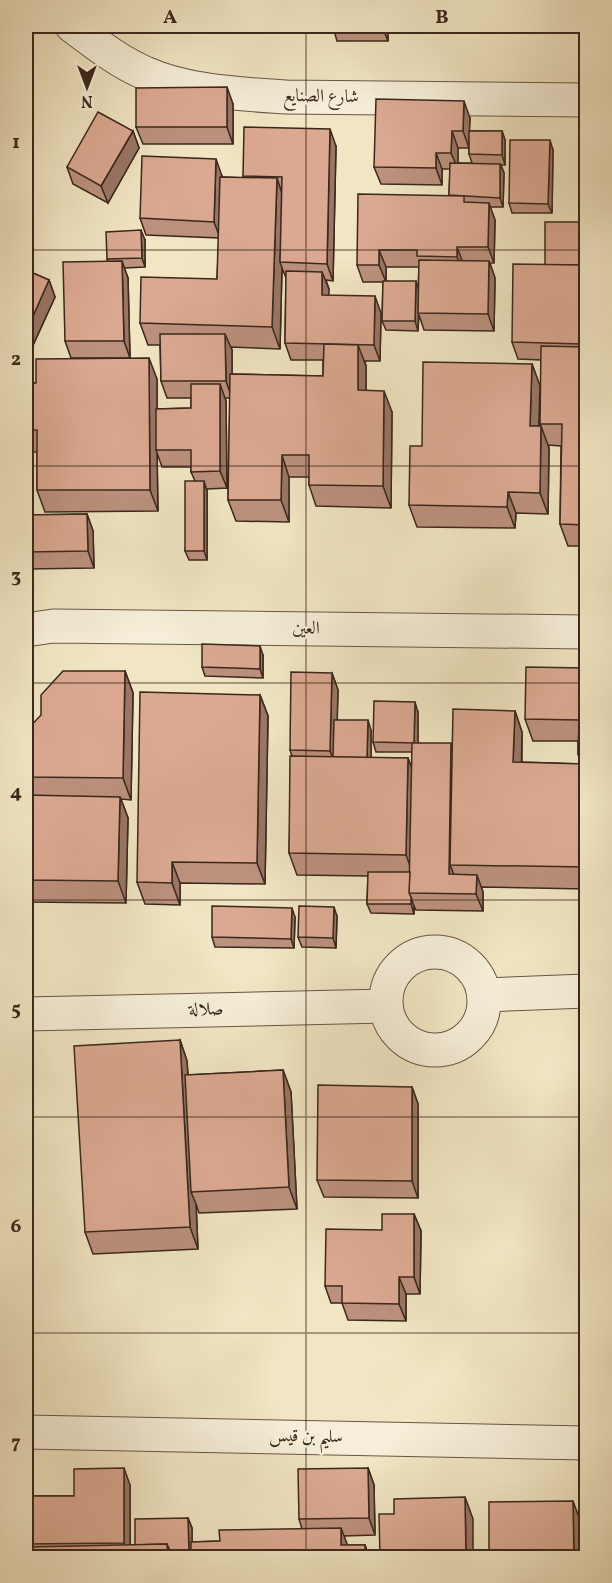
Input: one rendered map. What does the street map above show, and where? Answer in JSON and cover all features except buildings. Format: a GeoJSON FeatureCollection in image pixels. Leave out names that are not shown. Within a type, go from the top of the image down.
{"type":"FeatureCollection","features":[{"type":"Feature","properties":{"kind":"street","name":"شارع الصنايع"},"geometry":{"type":"LineString","coordinates":[[72,26],[115,57],[146,74],[190,86],[236,94],[286,97],[586,100]]}},
{"type":"Feature","properties":{"kind":"street","name":"العين"},"geometry":{"type":"LineString","coordinates":[[26,630],[53,626],[586,632]]}},
{"type":"Feature","properties":{"kind":"street"},"geometry":{"type":"LineString","coordinates":[[430,952],[449,953],[466,962],[479,977],[485,995],[483,1014],[475,1032],[460,1045],[441,1050],[421,1049],[404,1040],[391,1025],[386,1006],[387,988],[396,970],[411,958],[430,952]]}},
{"type":"Feature","properties":{"kind":"street"},"geometry":{"type":"LineString","coordinates":[[485,995],[586,991]]}},
{"type":"Feature","properties":{"kind":"street","name":"صلالة"},"geometry":{"type":"LineString","coordinates":[[26,1014],[386,1006]]}},
{"type":"Feature","properties":{"kind":"street","name":"سليم بن قيس"},"geometry":{"type":"LineString","coordinates":[[26,1431],[586,1443]]}}]}
